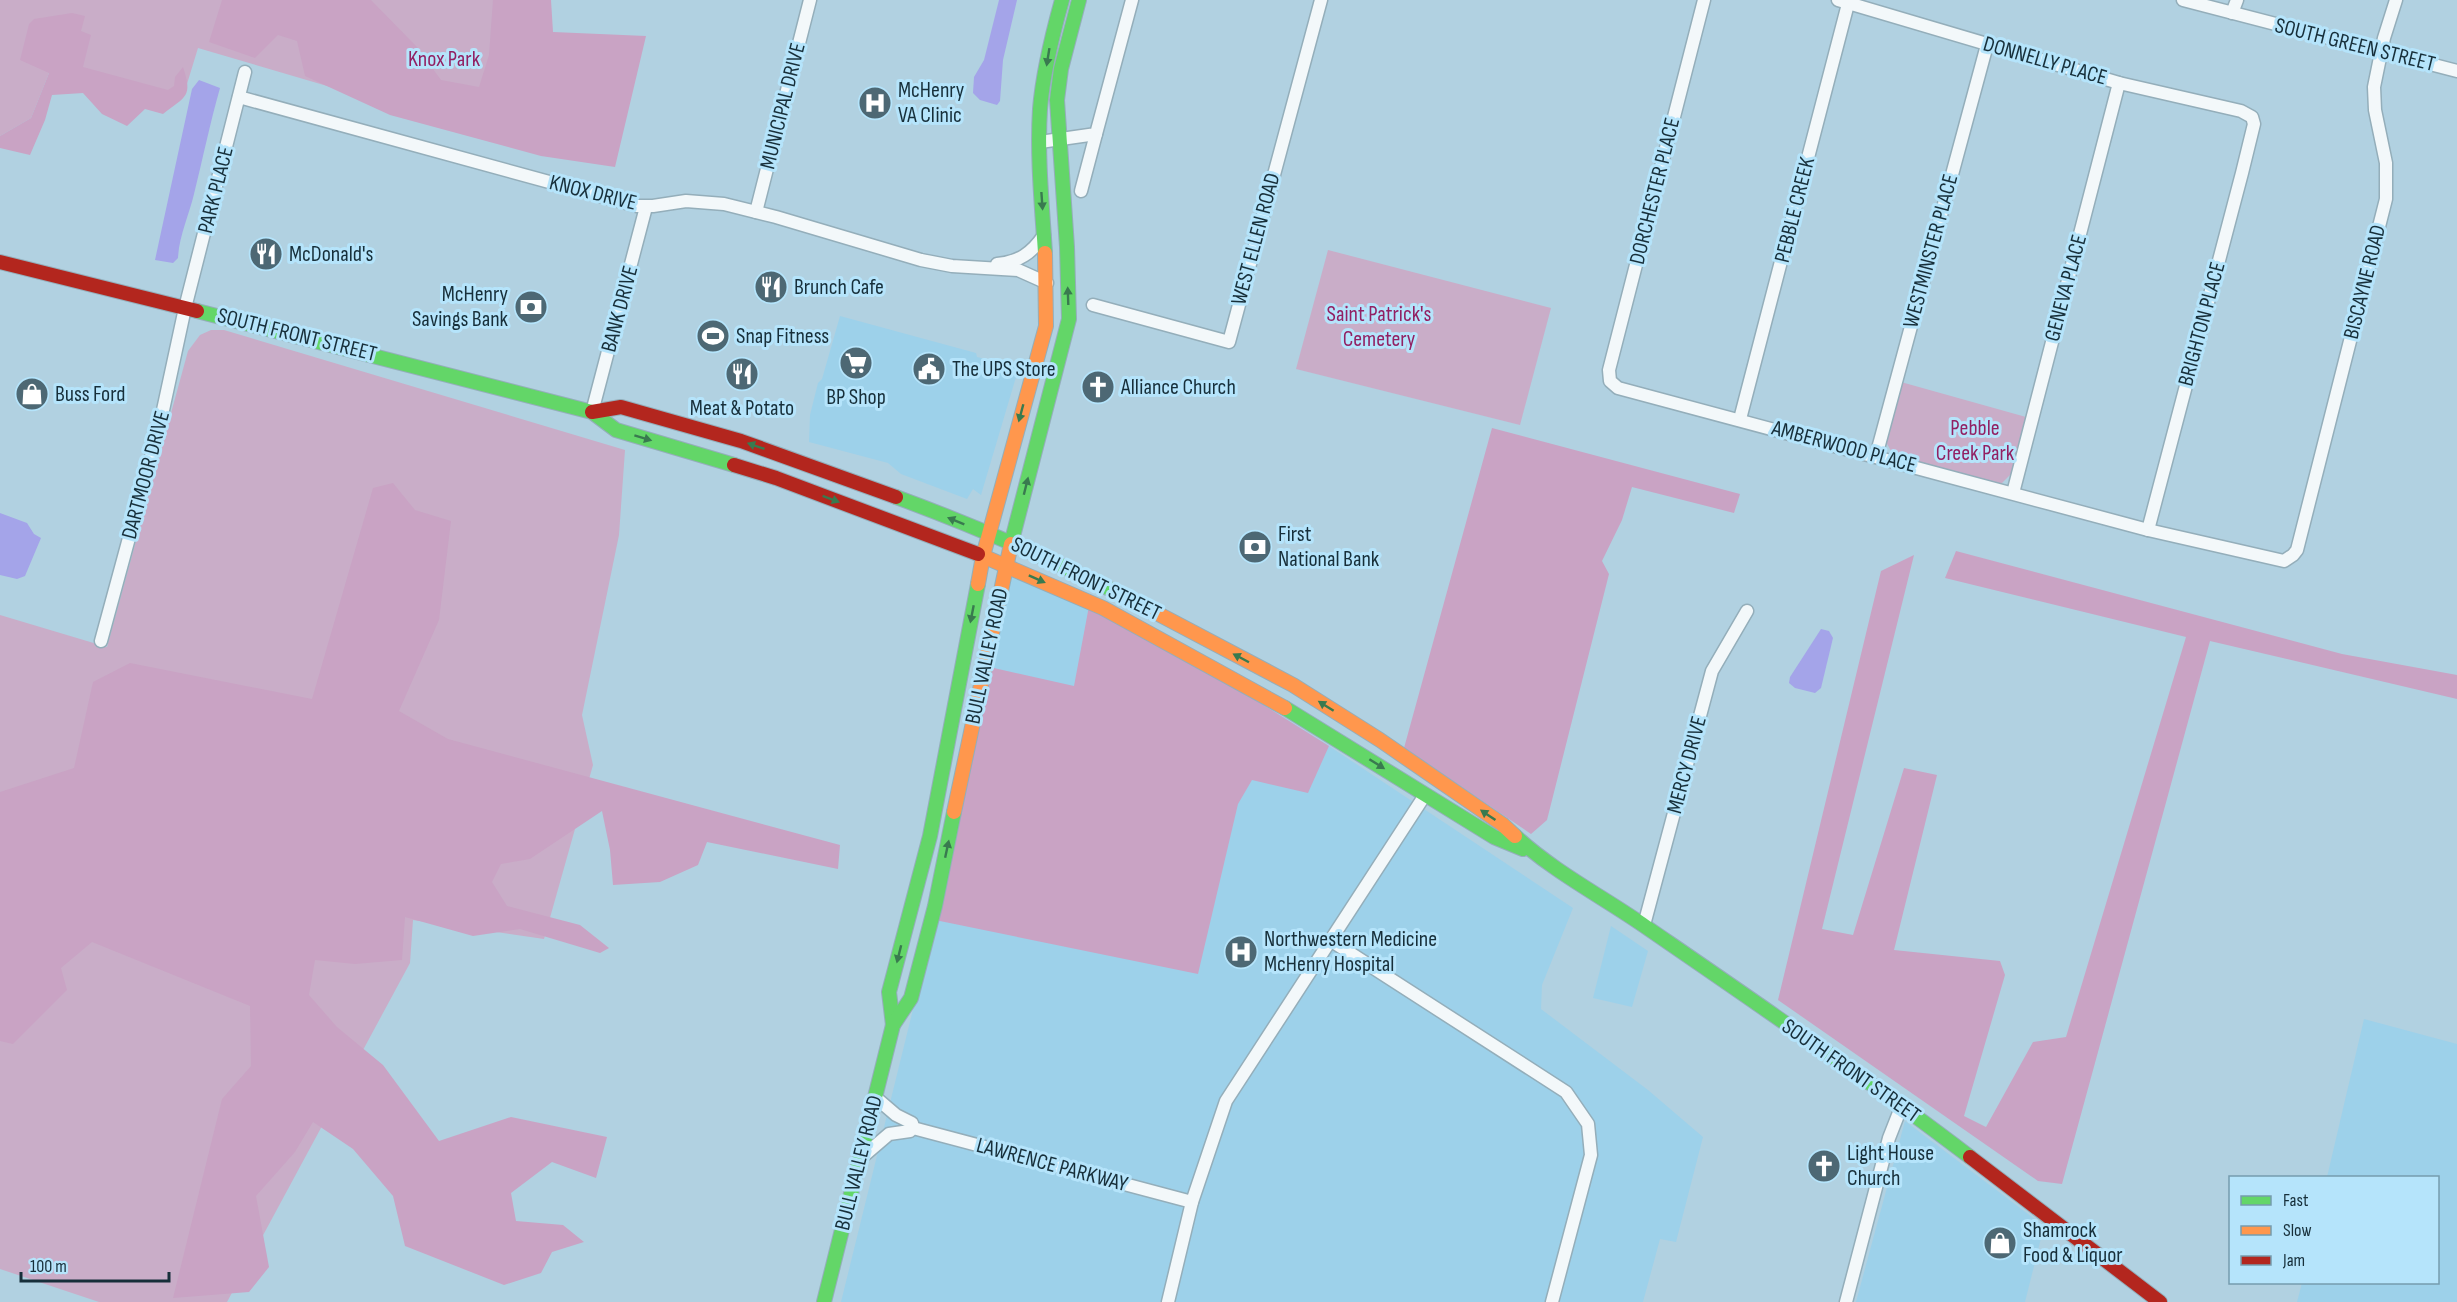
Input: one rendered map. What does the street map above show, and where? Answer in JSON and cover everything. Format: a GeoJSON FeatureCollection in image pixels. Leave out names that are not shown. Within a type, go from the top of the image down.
{"type":"FeatureCollection","features":[{"type":"Feature","properties":{"kind":"main road","name":"BULL VALLEY ROAD"},"geometry":{"type":"LineString","coordinates":[[893,1024],[889,992],[930,836],[983,556],[1046,326],[1047,283],[1040,109],[1047,58],[1062,0]]}},
{"type":"Feature","properties":{"kind":"main road","name":"BULL VALLEY ROAD"},"geometry":{"type":"LineString","coordinates":[[824,1302],[893,1024],[911,998],[935,906],[1005,566],[1069,319],[1067,247],[1058,140],[1058,100],[1061,69],[1079,0]]}},
{"type":"Feature","properties":{"kind":"main road","name":"SOUTH FRONT STREET"},"geometry":{"type":"LineString","coordinates":[[0,262],[592,412],[616,430],[776,478],[983,556],[1103,609],[1171,644],[1320,728],[1494,837],[1533,853]]}},
{"type":"Feature","properties":{"kind":"main road","name":"SOUTH FRONT STREET"},"geometry":{"type":"LineString","coordinates":[[592,412],[621,407],[741,441],[811,465],[1011,542],[1088,577],[1293,685],[1380,740],[1502,824],[1533,853],[1644,925],[1902,1105],[2160,1302]]}},
{"type":"Feature","properties":{"kind":"street","name":"MUNICIPAL DRIVE"},"geometry":{"type":"LineString","coordinates":[[756,212],[810,0]]}},
{"type":"Feature","properties":{"kind":"street"},"geometry":{"type":"LineString","coordinates":[[1082,190],[1132,0]]}},
{"type":"Feature","properties":{"kind":"street","name":"WEST ELLEN ROAD"},"geometry":{"type":"LineString","coordinates":[[1093,304],[1229,342],[1321,0]]}},
{"type":"Feature","properties":{"kind":"street","name":"DORCHESTER PLACE"},"geometry":{"type":"LineString","coordinates":[[1610,381],[1609,370],[1704,0]]}},
{"type":"Feature","properties":{"kind":"street","name":"SOUTH GREEN STREET"},"geometry":{"type":"LineString","coordinates":[[2183,0],[2457,71]]}},
{"type":"Feature","properties":{"kind":"street"},"geometry":{"type":"LineString","coordinates":[[2232,13],[2237,0]]}},
{"type":"Feature","properties":{"kind":"street","name":"BISCAYNE ROAD"},"geometry":{"type":"LineString","coordinates":[[2289,559],[2297,550],[2386,199],[2386,163],[2375,110],[2374,87],[2381,51],[2396,0]]}},
{"type":"Feature","properties":{"kind":"street","name":"DONNELLY PLACE"},"geometry":{"type":"LineString","coordinates":[[1845,1],[1987,45],[2119,82],[2241,111],[2252,117]]}},
{"type":"Feature","properties":{"kind":"street","name":"PEBBLE CREEK"},"geometry":{"type":"LineString","coordinates":[[1740,419],[1845,1]]}},
{"type":"Feature","properties":{"kind":"street","name":"WESTMINSTER PLACE"},"geometry":{"type":"LineString","coordinates":[[1876,456],[1987,45]]}},
{"type":"Feature","properties":{"kind":"street","name":"PARK PLACE"},"geometry":{"type":"LineString","coordinates":[[185,308],[246,72]]}},
{"type":"Feature","properties":{"kind":"street","name":"GENEVA PLACE"},"geometry":{"type":"LineString","coordinates":[[2013,493],[2119,82]]}},
{"type":"Feature","properties":{"kind":"street","name":"KNOX DRIVE"},"geometry":{"type":"LineString","coordinates":[[239,97],[591,194],[646,207],[686,201],[724,204],[921,260],[952,266],[1024,271],[1047,283]]}},
{"type":"Feature","properties":{"kind":"street","name":"BRIGHTON PLACE"},"geometry":{"type":"LineString","coordinates":[[2148,530],[2254,124],[2252,117]]}},
{"type":"Feature","properties":{"kind":"street"},"geometry":{"type":"LineString","coordinates":[[1040,142],[1096,134]]}},
{"type":"Feature","properties":{"kind":"street","name":"BANK DRIVE"},"geometry":{"type":"LineString","coordinates":[[592,412],[646,207]]}},
{"type":"Feature","properties":{"kind":"street","name":"KNOX DRIVE"},"geometry":{"type":"LineString","coordinates":[[985,267],[1021,258],[1034,249],[1044,235]]}},
{"type":"Feature","properties":{"kind":"street","name":"DARTMOOR DRIVE"},"geometry":{"type":"LineString","coordinates":[[101,641],[160,424],[185,308]]}},
{"type":"Feature","properties":{"kind":"street","name":"AMBERWOOD PLACE"},"geometry":{"type":"LineString","coordinates":[[1610,381],[1618,388],[2148,530],[2279,561],[2289,559]]}},
{"type":"Feature","properties":{"kind":"street","name":"MERCY DRIVE"},"geometry":{"type":"LineString","coordinates":[[1644,925],[1712,671],[1747,611]]}},
{"type":"Feature","properties":{"kind":"street"},"geometry":{"type":"LineString","coordinates":[[1168,1302],[1192,1203],[1226,1101],[1425,795]]}},
{"type":"Feature","properties":{"kind":"street"},"geometry":{"type":"LineString","coordinates":[[1330,940],[1566,1092],[1588,1124],[1591,1155],[1552,1302]]}},
{"type":"Feature","properties":{"kind":"street","name":"LAWRENCE PARKWAY"},"geometry":{"type":"LineString","coordinates":[[875,1097],[896,1115],[912,1123],[913,1128],[1192,1203]]}},
{"type":"Feature","properties":{"kind":"street"},"geometry":{"type":"LineString","coordinates":[[1846,1302],[1889,1138],[1902,1105]]}},
{"type":"Feature","properties":{"kind":"street"},"geometry":{"type":"LineString","coordinates":[[861,1158],[889,1134],[910,1131],[913,1128]]}},
{"type":"Feature","properties":{"kind":"shaded area"},"geometry":{"type":"Polygon","coordinates":[[[222,0],[371,0],[417,47],[441,80],[479,87],[489,55],[493,0],[551,0],[553,32],[646,36],[615,167],[541,156],[390,115],[305,76],[297,41],[278,35],[255,58],[209,42],[222,0]]]}},
{"type":"Feature","properties":{"kind":"shaded area"},"geometry":{"type":"Polygon","coordinates":[[[72,13],[85,16],[81,31],[91,35],[83,67],[168,90],[174,86],[175,77],[183,67],[187,84],[185,95],[163,114],[145,109],[127,126],[102,114],[83,93],[52,95],[45,120],[30,155],[0,148],[0,136],[31,118],[49,73],[20,60],[29,24],[34,19],[72,13]]]}},
{"type":"Feature","properties":{"kind":"shaded area"},"geometry":{"type":"Polygon","coordinates":[[[840,316],[976,353],[977,357],[1019,367],[981,495],[973,489],[967,499],[901,474],[888,463],[809,442],[810,415],[840,316]]]}},
{"type":"Feature","properties":{"kind":"shaded area"},"geometry":{"type":"Polygon","coordinates":[[[1492,428],[1740,494],[1734,513],[1632,487],[1622,520],[1602,561],[1609,574],[1547,820],[1531,834],[1404,748],[1492,428]]]}},
{"type":"Feature","properties":{"kind":"shaded area"},"geometry":{"type":"Polygon","coordinates":[[[393,483],[415,510],[451,521],[439,620],[399,711],[448,739],[840,845],[838,869],[707,842],[698,865],[660,882],[613,885],[610,850],[602,811],[530,859],[501,864],[492,882],[507,906],[580,925],[609,948],[600,953],[520,929],[473,936],[405,917],[402,960],[355,964],[315,960],[309,995],[337,1027],[383,1065],[439,1141],[511,1117],[607,1137],[596,1178],[552,1162],[511,1193],[516,1221],[563,1225],[584,1242],[552,1252],[541,1273],[504,1285],[405,1246],[393,1196],[353,1149],[313,1122],[295,1152],[256,1196],[269,1267],[249,1292],[173,1298],[222,1099],[251,1066],[250,1006],[92,942],[61,968],[67,990],[13,1044],[0,1041],[0,792],[74,768],[93,682],[130,663],[312,699],[373,488],[393,483]]]}},
{"type":"Feature","properties":{"kind":"shaded area"},"geometry":{"type":"Polygon","coordinates":[[[1956,551],[2342,654],[2457,675],[2457,699],[2210,641],[2062,1184],[2038,1181],[1778,1000],[1881,571],[1914,555],[1822,929],[1853,935],[1904,768],[1937,775],[1894,950],[2000,961],[2005,975],[1964,1116],[1986,1127],[2033,1042],[2066,1037],[2186,637],[1945,578],[1956,551]]]}},
{"type":"Feature","properties":{"kind":"shaded area","name":"Northwestern Medicine McHenry Hospital"},"geometry":{"type":"Polygon","coordinates":[[[1009,567],[1150,634],[1329,746],[1573,908],[1542,985],[1541,1009],[1648,1090],[1703,1137],[1676,1242],[1660,1239],[1643,1302],[841,1302],[935,920],[1009,567]]]}},
{"type":"Feature","properties":{"kind":"shaded area"},"geometry":{"type":"Polygon","coordinates":[[[1089,606],[1150,634],[1329,746],[1308,793],[1252,780],[1238,804],[1198,974],[935,920],[985,666],[1074,686],[1089,606]]]}},
{"type":"Feature","properties":{"kind":"shaded area"},"geometry":{"type":"Polygon","coordinates":[[[1611,926],[1648,951],[1632,1007],[1593,998],[1611,926]]]}},
{"type":"Feature","properties":{"kind":"shaded area"},"geometry":{"type":"Polygon","coordinates":[[[2364,1019],[2457,1044],[2457,1302],[2297,1302],[2302,1284],[2439,1284],[2439,1176],[2327,1176],[2364,1019]]]}},
{"type":"Feature","properties":{"kind":"shaded area"},"geometry":{"type":"Polygon","coordinates":[[[1905,1121],[2044,1226],[2025,1302],[1856,1302],[1905,1121]]]}},
{"type":"Feature","properties":{"kind":"green space","name":"Knox Park"},"geometry":{"type":"Polygon","coordinates":[[[0,0],[523,0],[487,133],[198,48],[183,97],[49,73],[31,118],[0,136],[0,0]]]}},
{"type":"Feature","properties":{"kind":"green space","name":"Saint Patrick's Cemetery"},"geometry":{"type":"Polygon","coordinates":[[[1328,250],[1551,308],[1520,425],[1296,369],[1328,250]]]}},
{"type":"Feature","properties":{"kind":"green space"},"geometry":{"type":"Polygon","coordinates":[[[211,330],[224,330],[625,450],[619,535],[582,715],[593,765],[544,939],[413,920],[410,963],[227,1302],[99,1302],[0,1269],[0,615],[107,647],[188,351],[200,335],[211,330]]]}},
{"type":"Feature","properties":{"kind":"green space","name":"Pebble Creek Park"},"geometry":{"type":"Polygon","coordinates":[[[1901,382],[2026,417],[2011,474],[2002,483],[1992,484],[1893,454],[1887,440],[1901,382]]]}},
{"type":"Feature","properties":{"kind":"water"},"geometry":{"type":"Polygon","coordinates":[[[999,0],[1017,0],[1003,60],[1000,101],[997,105],[980,100],[973,93],[974,77],[984,60],[999,0]]]}},
{"type":"Feature","properties":{"kind":"water"},"geometry":{"type":"Polygon","coordinates":[[[199,80],[220,88],[182,234],[178,258],[173,263],[155,260],[192,89],[199,80]]]}},
{"type":"Feature","properties":{"kind":"water"},"geometry":{"type":"Polygon","coordinates":[[[0,513],[27,523],[34,534],[41,538],[25,576],[17,579],[0,575],[0,513]]]}},
{"type":"Feature","properties":{"kind":"water"},"geometry":{"type":"Polygon","coordinates":[[[1821,629],[1829,631],[1833,638],[1821,688],[1815,693],[1795,688],[1789,683],[1790,677],[1821,629]]]}},
{"type":"Feature","properties":{"kind":"traffic: fast"},"geometry":{"type":"LineString","coordinates":[[1045,253],[1039,163],[1040,109],[1048,54],[1062,0]]}},
{"type":"Feature","properties":{"kind":"traffic: fast"},"geometry":{"type":"LineString","coordinates":[[1011,544],[1069,319],[1067,247],[1057,100],[1061,69],[1079,0]]}},
{"type":"Feature","properties":{"kind":"traffic: fast"},"geometry":{"type":"LineString","coordinates":[[197,311],[592,412],[616,430],[734,465]]}},
{"type":"Feature","properties":{"kind":"traffic: fast"},"geometry":{"type":"LineString","coordinates":[[896,497],[1024,549],[1149,609]]}},
{"type":"Feature","properties":{"kind":"traffic: fast"},"geometry":{"type":"LineString","coordinates":[[893,1025],[889,992],[930,836],[978,584]]}},
{"type":"Feature","properties":{"kind":"traffic: fast"},"geometry":{"type":"LineString","coordinates":[[1285,708],[1494,837],[1523,849]]}},
{"type":"Feature","properties":{"kind":"traffic: fast"},"geometry":{"type":"LineString","coordinates":[[824,1302],[893,1025],[911,998],[935,906],[954,812]]}},
{"type":"Feature","properties":{"kind":"traffic: fast"},"geometry":{"type":"LineString","coordinates":[[1515,836],[1562,873],[1646,927],[1810,1040],[1970,1157]]}},
{"type":"Feature","properties":{"kind":"traffic: slow"},"geometry":{"type":"LineString","coordinates":[[978,584],[983,556],[1046,326],[1045,253]]}},
{"type":"Feature","properties":{"kind":"traffic: slow"},"geometry":{"type":"LineString","coordinates":[[954,812],[1011,544]]}},
{"type":"Feature","properties":{"kind":"traffic: slow"},"geometry":{"type":"LineString","coordinates":[[978,554],[1103,608],[1285,708]]}},
{"type":"Feature","properties":{"kind":"traffic: slow"},"geometry":{"type":"LineString","coordinates":[[1149,609],[1293,685],[1380,740],[1502,824],[1515,836]]}},
{"type":"Feature","properties":{"kind":"traffic: jam"},"geometry":{"type":"LineString","coordinates":[[0,262],[197,311]]}},
{"type":"Feature","properties":{"kind":"traffic: jam"},"geometry":{"type":"LineString","coordinates":[[592,412],[621,407],[741,441],[896,497]]}},
{"type":"Feature","properties":{"kind":"traffic: jam"},"geometry":{"type":"LineString","coordinates":[[734,465],[776,478],[978,554]]}},
{"type":"Feature","properties":{"kind":"traffic: jam"},"geometry":{"type":"LineString","coordinates":[[1970,1157],[2160,1302]]}},
{"type":"Feature","properties":{"kind":"place","name":"McHenry VA Clinic"},"geometry":{"type":"Point","coordinates":[875,103]}},
{"type":"Feature","properties":{"kind":"place","name":"McDonald's"},"geometry":{"type":"Point","coordinates":[266,254]}},
{"type":"Feature","properties":{"kind":"place","name":"Brunch Cafe"},"geometry":{"type":"Point","coordinates":[771,287]}},
{"type":"Feature","properties":{"kind":"place","name":"McHenry Savings Bank"},"geometry":{"type":"Point","coordinates":[531,307]}},
{"type":"Feature","properties":{"kind":"place","name":"Snap Fitness"},"geometry":{"type":"Point","coordinates":[713,336]}},
{"type":"Feature","properties":{"kind":"place","name":"BP Shop"},"geometry":{"type":"Point","coordinates":[856,363]}},
{"type":"Feature","properties":{"kind":"place","name":"The UPS Store"},"geometry":{"type":"Point","coordinates":[929,369]}},
{"type":"Feature","properties":{"kind":"place","name":"Meat & Potato"},"geometry":{"type":"Point","coordinates":[742,374]}},
{"type":"Feature","properties":{"kind":"place","name":"Alliance Church"},"geometry":{"type":"Point","coordinates":[1098,387]}},
{"type":"Feature","properties":{"kind":"place","name":"Buss Ford"},"geometry":{"type":"Point","coordinates":[32,394]}},
{"type":"Feature","properties":{"kind":"place","name":"First National Bank"},"geometry":{"type":"Point","coordinates":[1255,547]}},
{"type":"Feature","properties":{"kind":"place","name":"Northwestern Medicine McHenry Hospital"},"geometry":{"type":"Point","coordinates":[1241,952]}},
{"type":"Feature","properties":{"kind":"place","name":"Light House Church"},"geometry":{"type":"Point","coordinates":[1824,1166]}},
{"type":"Feature","properties":{"kind":"place","name":"Shamrock Food & Liquor"},"geometry":{"type":"Point","coordinates":[2000,1243]}}]}
